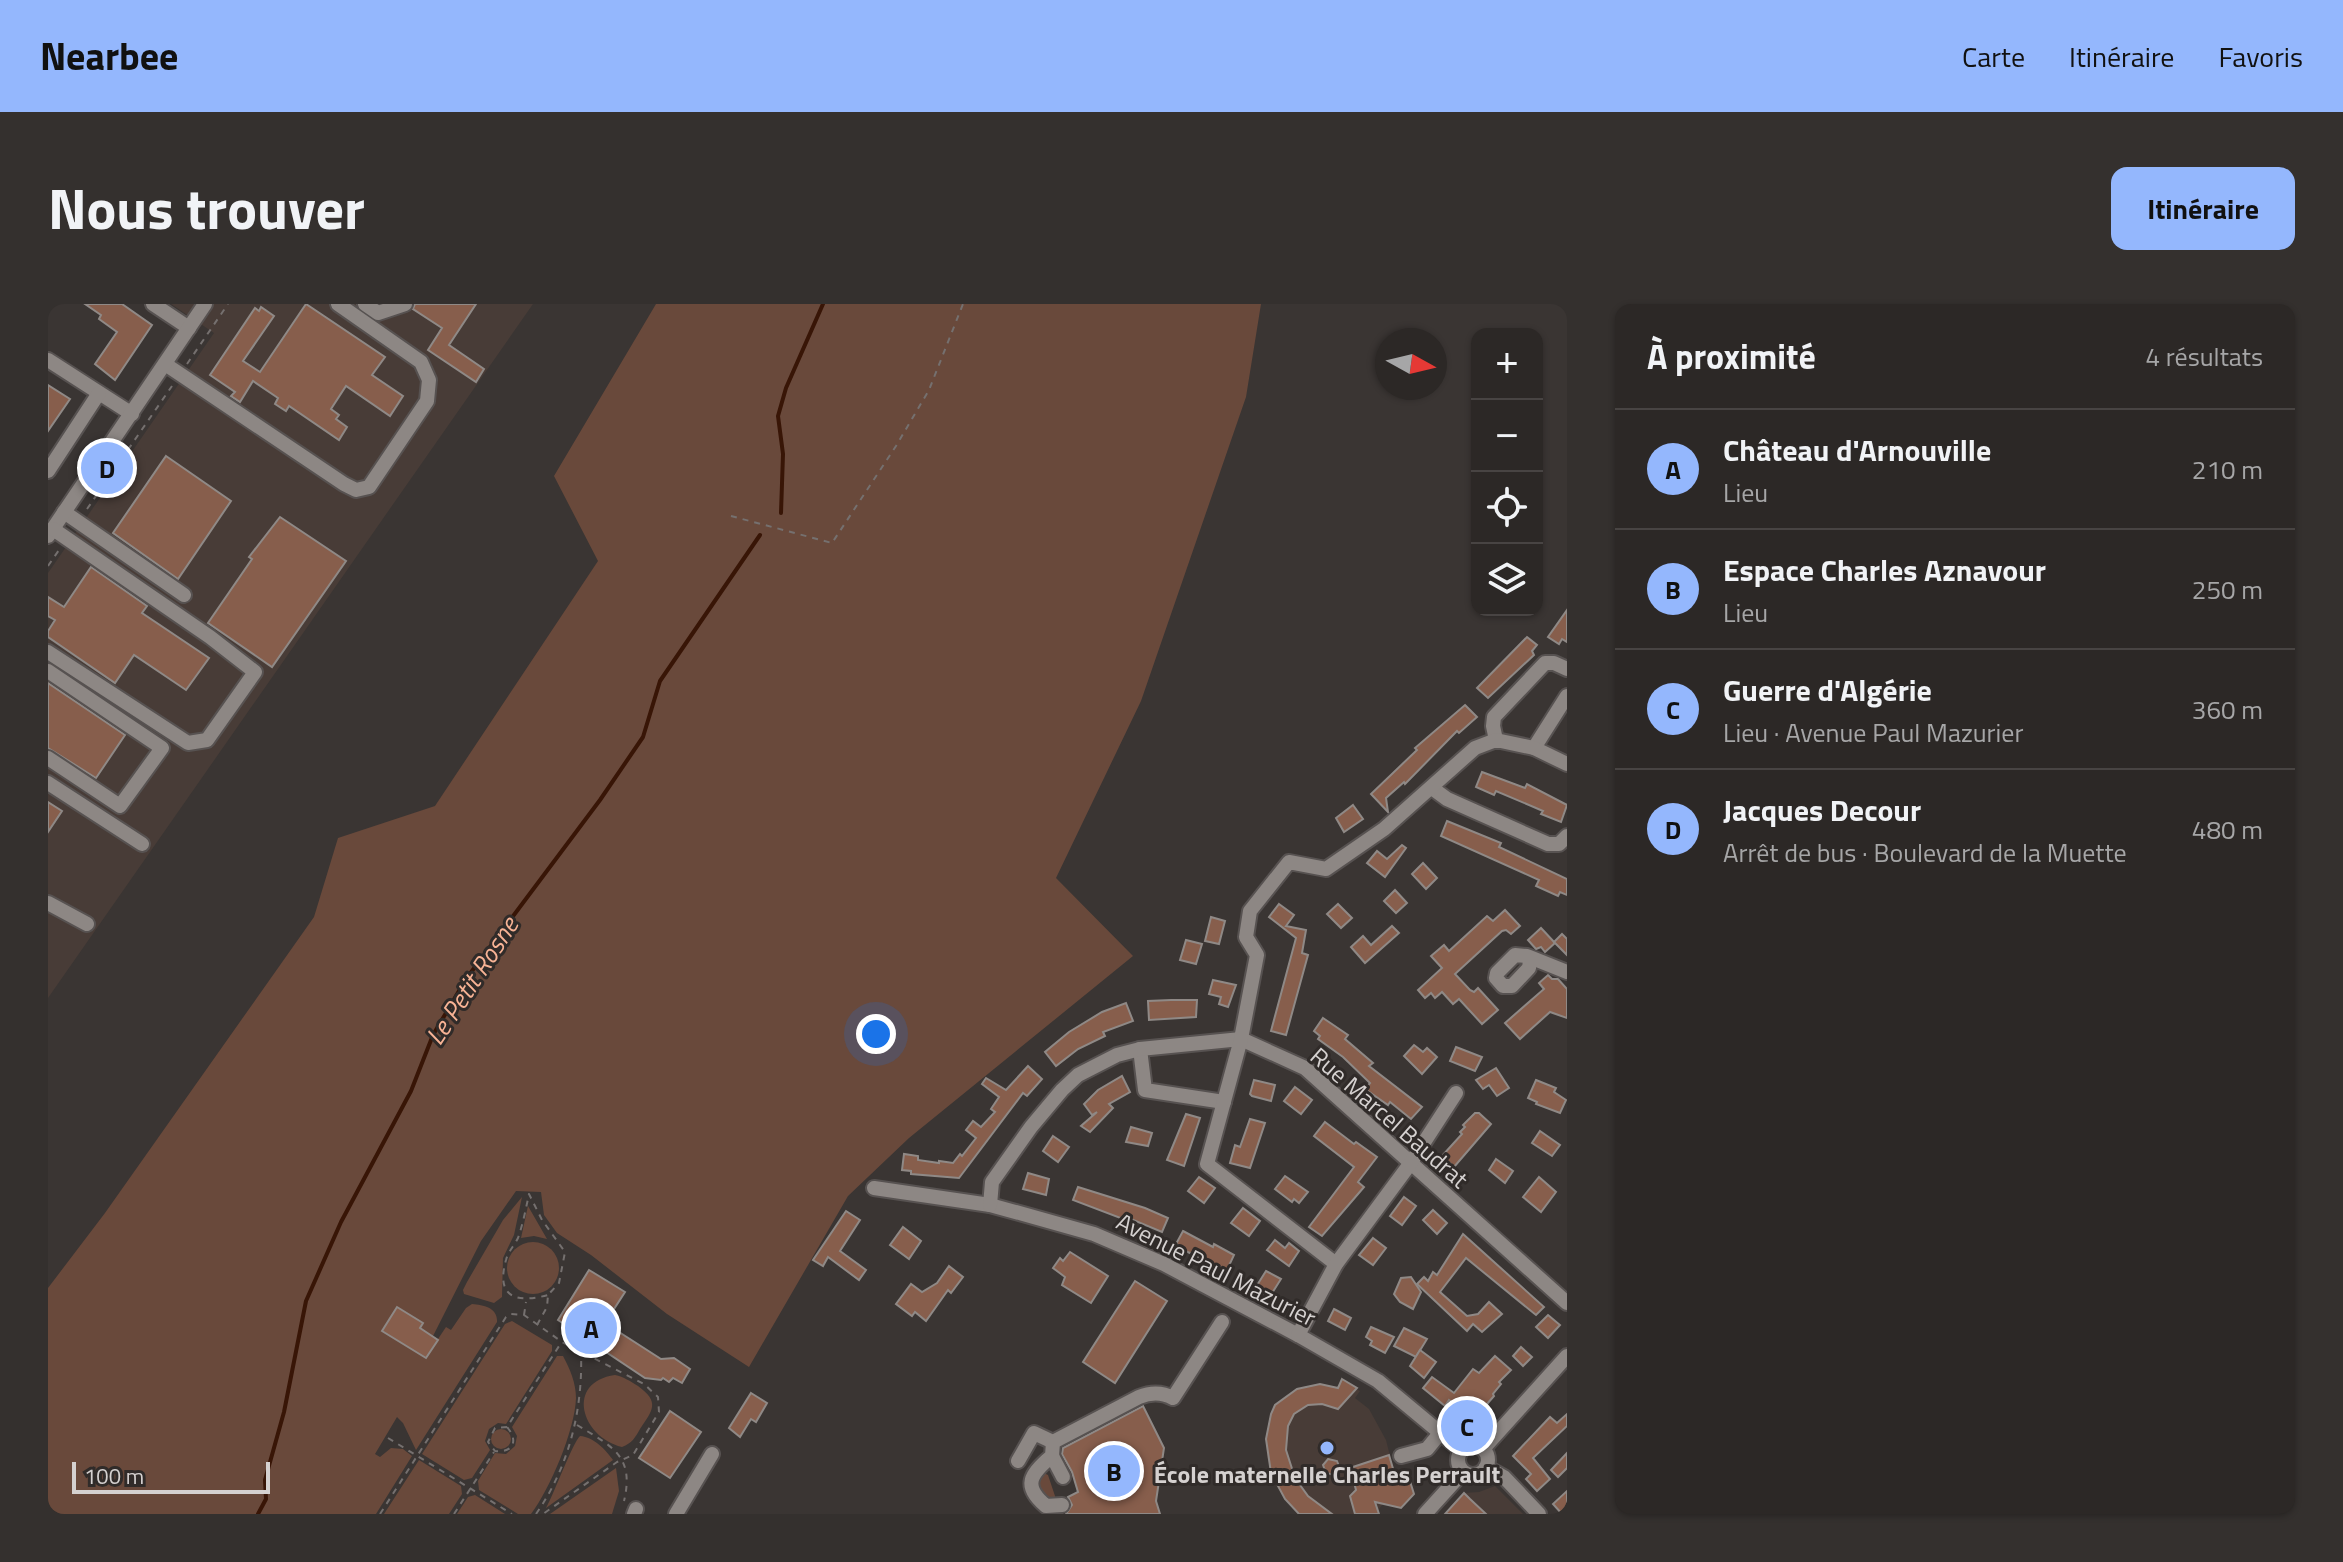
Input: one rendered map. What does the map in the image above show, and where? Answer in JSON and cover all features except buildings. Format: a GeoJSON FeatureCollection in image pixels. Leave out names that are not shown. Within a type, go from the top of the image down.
{"type":"FeatureCollection","features":[{"type":"Feature","properties":{"kind":"street"},"geometry":{"type":"LineString","coordinates":[[153,304],[189,328]]}},
{"type":"Feature","properties":{"kind":"street"},"geometry":{"type":"LineString","coordinates":[[48,652],[188,743],[207,740],[255,672],[67,538],[51,533],[205,304]]}},
{"type":"Feature","properties":{"kind":"street"},"geometry":{"type":"LineString","coordinates":[[165,364],[344,484],[356,490],[369,487],[427,401],[429,380],[421,362],[338,304]]}},
{"type":"Feature","properties":{"kind":"street"},"geometry":{"type":"LineString","coordinates":[[365,304],[378,313],[405,304]]}},
{"type":"Feature","properties":{"kind":"street"},"geometry":{"type":"LineString","coordinates":[[48,360],[132,414]]}},
{"type":"Feature","properties":{"kind":"street"},"geometry":{"type":"LineString","coordinates":[[48,471],[99,393]]}},
{"type":"Feature","properties":{"kind":"street"},"geometry":{"type":"LineString","coordinates":[[64,512],[184,595]]}},
{"type":"Feature","properties":{"kind":"street"},"geometry":{"type":"LineString","coordinates":[[1496,740],[1494,717],[1545,663],[1567,669]]}},
{"type":"Feature","properties":{"kind":"street"},"geometry":{"type":"LineString","coordinates":[[48,671],[162,748],[120,806],[48,758]]}},
{"type":"Feature","properties":{"kind":"street"},"geometry":{"type":"LineString","coordinates":[[1534,748],[1567,696]]}},
{"type":"Feature","properties":{"kind":"street"},"geometry":{"type":"LineString","coordinates":[[1336,1264],[1207,1164],[1241,1039],[1257,955],[1246,937],[1250,911],[1289,862],[1326,869],[1384,829],[1475,748],[1496,740],[1534,748],[1567,764]]}},
{"type":"Feature","properties":{"kind":"street"},"geometry":{"type":"LineString","coordinates":[[48,783],[142,844]]}},
{"type":"Feature","properties":{"kind":"street"},"geometry":{"type":"LineString","coordinates":[[1432,788],[1447,799],[1548,844],[1564,846]]}},
{"type":"Feature","properties":{"kind":"street"},"geometry":{"type":"LineString","coordinates":[[48,903],[87,924]]}},
{"type":"Feature","properties":{"kind":"street"},"geometry":{"type":"LineString","coordinates":[[1527,956],[1567,972]]}},
{"type":"Feature","properties":{"kind":"street"},"geometry":{"type":"LineString","coordinates":[[990,1205],[992,1182],[1062,1090],[1078,1075],[1117,1055],[1140,1049],[1241,1039]]}},
{"type":"Feature","properties":{"kind":"street","name":"Rue Marcel Baudrat"},"geometry":{"type":"LineString","coordinates":[[1241,1039],[1305,1068],[1567,1303]]}},
{"type":"Feature","properties":{"kind":"street"},"geometry":{"type":"LineString","coordinates":[[1140,1049],[1145,1090],[1224,1102]]}},
{"type":"Feature","properties":{"kind":"street"},"geometry":{"type":"LineString","coordinates":[[1298,1335],[1336,1264],[1410,1164],[1456,1093]]}},
{"type":"Feature","properties":{"kind":"street","name":"Avenue Paul Mazurier"},"geometry":{"type":"LineString","coordinates":[[874,1188],[990,1205],[1094,1234],[1164,1264],[1378,1381],[1461,1450]]}},
{"type":"Feature","properties":{"kind":"street"},"geometry":{"type":"LineString","coordinates":[[1062,1505],[1046,1506],[1033,1495],[1030,1482],[1053,1449],[1150,1393],[1166,1394],[1173,1398],[1222,1322]]}},
{"type":"Feature","properties":{"kind":"street"},"geometry":{"type":"LineString","coordinates":[[1483,1449],[1567,1356]]}},
{"type":"Feature","properties":{"kind":"street"},"geometry":{"type":"LineString","coordinates":[[1401,1456],[1427,1449],[1441,1432]]}},
{"type":"Feature","properties":{"kind":"street"},"geometry":{"type":"LineString","coordinates":[[1018,1461],[1034,1433],[1053,1449],[1063,1477]]}},
{"type":"Feature","properties":{"kind":"street"},"geometry":{"type":"LineString","coordinates":[[1475,1444],[1483,1449],[1488,1457],[1486,1467],[1478,1474],[1463,1472],[1458,1464],[1461,1450],[1475,1444]]}},
{"type":"Feature","properties":{"kind":"street"},"geometry":{"type":"LineString","coordinates":[[676,1514],[712,1454]]}},
{"type":"Feature","properties":{"kind":"street"},"geometry":{"type":"LineString","coordinates":[[1486,1467],[1504,1477],[1539,1514]]}},
{"type":"Feature","properties":{"kind":"street"},"geometry":{"type":"LineString","coordinates":[[1425,1514],[1463,1472]]}},
{"type":"Feature","properties":{"kind":"path"},"geometry":{"type":"LineString","coordinates":[[78,522],[228,304]]}},
{"type":"Feature","properties":{"kind":"path"},"geometry":{"type":"LineString","coordinates":[[731,516],[832,543],[929,390],[963,304]]}},
{"type":"Feature","properties":{"kind":"path"},"geometry":{"type":"LineString","coordinates":[[48,566],[67,538]]}},
{"type":"Feature","properties":{"kind":"path"},"geometry":{"type":"LineString","coordinates":[[529,1194],[542,1220],[565,1252],[559,1283],[548,1295],[526,1301],[506,1291],[506,1258],[518,1237],[529,1194]]}},
{"type":"Feature","properties":{"kind":"path"},"geometry":{"type":"LineString","coordinates":[[537,1326],[547,1307],[548,1295]]}},
{"type":"Feature","properties":{"kind":"path"},"geometry":{"type":"LineString","coordinates":[[524,1315],[526,1301]]}},
{"type":"Feature","properties":{"kind":"path"},"geometry":{"type":"LineString","coordinates":[[380,1514],[506,1317],[511,1314],[524,1315],[581,1353],[644,1384],[658,1397],[659,1412],[633,1455],[543,1514]]}},
{"type":"Feature","properties":{"kind":"path"},"geometry":{"type":"LineString","coordinates":[[507,1427],[562,1342]]}},
{"type":"Feature","properties":{"kind":"path"},"geometry":{"type":"LineString","coordinates":[[536,1514],[547,1498],[576,1425],[582,1385],[581,1353]]}},
{"type":"Feature","properties":{"kind":"path"},"geometry":{"type":"LineString","coordinates":[[576,1425],[610,1445],[624,1459],[631,1509]]}},
{"type":"Feature","properties":{"kind":"path"},"geometry":{"type":"LineString","coordinates":[[495,1451],[506,1451],[514,1443],[513,1434],[507,1427]]}},
{"type":"Feature","properties":{"kind":"path"},"geometry":{"type":"LineString","coordinates":[[495,1451],[488,1442],[490,1434],[495,1428],[507,1427]]}},
{"type":"Feature","properties":{"kind":"path"},"geometry":{"type":"LineString","coordinates":[[388,1438],[512,1514]]}},
{"type":"Feature","properties":{"kind":"path"},"geometry":{"type":"LineString","coordinates":[[454,1514],[495,1451]]}},
{"type":"Feature","properties":{"kind":"shaded area"},"geometry":{"type":"Polygon","coordinates":[[[171,304],[533,304],[48,998],[48,573],[214,333],[171,304]]]}},
{"type":"Feature","properties":{"kind":"shaded area"},"geometry":{"type":"Polygon","coordinates":[[[656,304],[1261,304],[1246,397],[1141,701],[1056,878],[1133,956],[909,1138],[848,1196],[749,1367],[667,1314],[591,1255],[557,1233],[544,1215],[541,1192],[516,1191],[481,1241],[433,1336],[438,1339],[446,1327],[451,1330],[472,1304],[493,1310],[497,1322],[416,1450],[397,1417],[375,1454],[380,1457],[391,1448],[403,1449],[412,1456],[376,1514],[48,1514],[48,1288],[105,1213],[314,917],[338,838],[435,806],[598,561],[554,476],[656,304]]]}},
{"type":"Feature","properties":{"kind":"shaded area"},"geometry":{"type":"Polygon","coordinates":[[[522,1197],[514,1235],[503,1258],[502,1297],[494,1303],[464,1294],[467,1282],[503,1220],[522,1197]]]}},
{"type":"Feature","properties":{"kind":"shaded area"},"geometry":{"type":"Polygon","coordinates":[[[528,1206],[547,1239],[534,1236],[521,1238],[528,1206]]]}},
{"type":"Feature","properties":{"kind":"shaded area"},"geometry":{"type":"Polygon","coordinates":[[[533,1242],[551,1250],[559,1268],[551,1286],[533,1294],[515,1286],[507,1268],[515,1250],[533,1242]]]}},
{"type":"Feature","properties":{"kind":"shaded area"},"geometry":{"type":"Polygon","coordinates":[[[512,1321],[552,1345],[552,1351],[506,1424],[498,1423],[489,1429],[485,1441],[490,1450],[472,1478],[464,1480],[422,1454],[505,1324],[512,1321]]]}},
{"type":"Feature","properties":{"kind":"shaded area"},"geometry":{"type":"Polygon","coordinates":[[[557,1356],[563,1356],[570,1371],[575,1387],[575,1411],[560,1459],[546,1490],[531,1514],[518,1514],[479,1490],[478,1481],[495,1453],[506,1454],[515,1446],[517,1436],[512,1427],[557,1356]]]}},
{"type":"Feature","properties":{"kind":"shaded area"},"geometry":{"type":"Polygon","coordinates":[[[615,1375],[638,1386],[652,1402],[651,1411],[636,1435],[622,1447],[597,1433],[584,1410],[584,1398],[589,1388],[599,1380],[615,1375]]]}},
{"type":"Feature","properties":{"kind":"shaded area","name":"École maternelle Charles Perrault"},"geometry":{"type":"Polygon","coordinates":[[[1341,1380],[1360,1391],[1355,1398],[1369,1409],[1386,1440],[1394,1472],[1408,1475],[1414,1494],[1401,1508],[1383,1504],[1378,1510],[1379,1514],[1299,1514],[1277,1487],[1267,1457],[1266,1439],[1275,1405],[1297,1389],[1320,1384],[1338,1388],[1341,1380]]]}},
{"type":"Feature","properties":{"kind":"shaded area"},"geometry":{"type":"Polygon","coordinates":[[[501,1429],[508,1432],[511,1439],[508,1446],[501,1449],[494,1446],[491,1439],[494,1432],[501,1429]]]}},
{"type":"Feature","properties":{"kind":"shaded area"},"geometry":{"type":"Polygon","coordinates":[[[580,1436],[595,1441],[613,1460],[546,1508],[573,1448],[580,1436]]]}},
{"type":"Feature","properties":{"kind":"shaded area"},"geometry":{"type":"Polygon","coordinates":[[[419,1460],[461,1486],[462,1494],[449,1514],[384,1514],[419,1460]]]}},
{"type":"Feature","properties":{"kind":"shaded area"},"geometry":{"type":"Polygon","coordinates":[[[616,1468],[619,1491],[612,1514],[550,1514],[616,1468]]]}},
{"type":"Feature","properties":{"kind":"shaded area"},"geometry":{"type":"Polygon","coordinates":[[[1042,1472],[1048,1475],[1056,1499],[1045,1497],[1039,1490],[1036,1482],[1042,1472]]]}},
{"type":"Feature","properties":{"kind":"shaded area"},"geometry":{"type":"Polygon","coordinates":[[[1495,1486],[1523,1514],[1445,1514],[1464,1493],[1495,1486]]]}},
{"type":"Feature","properties":{"kind":"shaded area"},"geometry":{"type":"Polygon","coordinates":[[[475,1495],[505,1514],[457,1514],[468,1497],[475,1495]]]}},
{"type":"Feature","properties":{"kind":"waterway","name":"Le Petit Rosne"},"geometry":{"type":"LineString","coordinates":[[781,513],[783,454],[778,416],[786,388],[823,304]]}},
{"type":"Feature","properties":{"kind":"waterway","name":"Le Petit Rosne"},"geometry":{"type":"LineString","coordinates":[[258,1514],[266,1499],[265,1480],[284,1412],[306,1301],[341,1222],[411,1091],[433,1035],[466,979],[600,800],[643,737],[660,681],[760,535]]}},
{"type":"Feature","properties":{"kind":"place","name":"Jacques Decour"},"geometry":{"type":"Point","coordinates":[107,468]}},
{"type":"Feature","properties":{"kind":"place","name":"Château d'Arnouville"},"geometry":{"type":"Point","coordinates":[591,1328]}},
{"type":"Feature","properties":{"kind":"place","name":"Guerre d'Algérie"},"geometry":{"type":"Point","coordinates":[1467,1426]}},
{"type":"Feature","properties":{"kind":"place","name":"École maternelle Charles Perrault"},"geometry":{"type":"Point","coordinates":[1327,1448]}},
{"type":"Feature","properties":{"kind":"place","name":"Espace Charles Aznavour"},"geometry":{"type":"Point","coordinates":[1114,1471]}}]}
